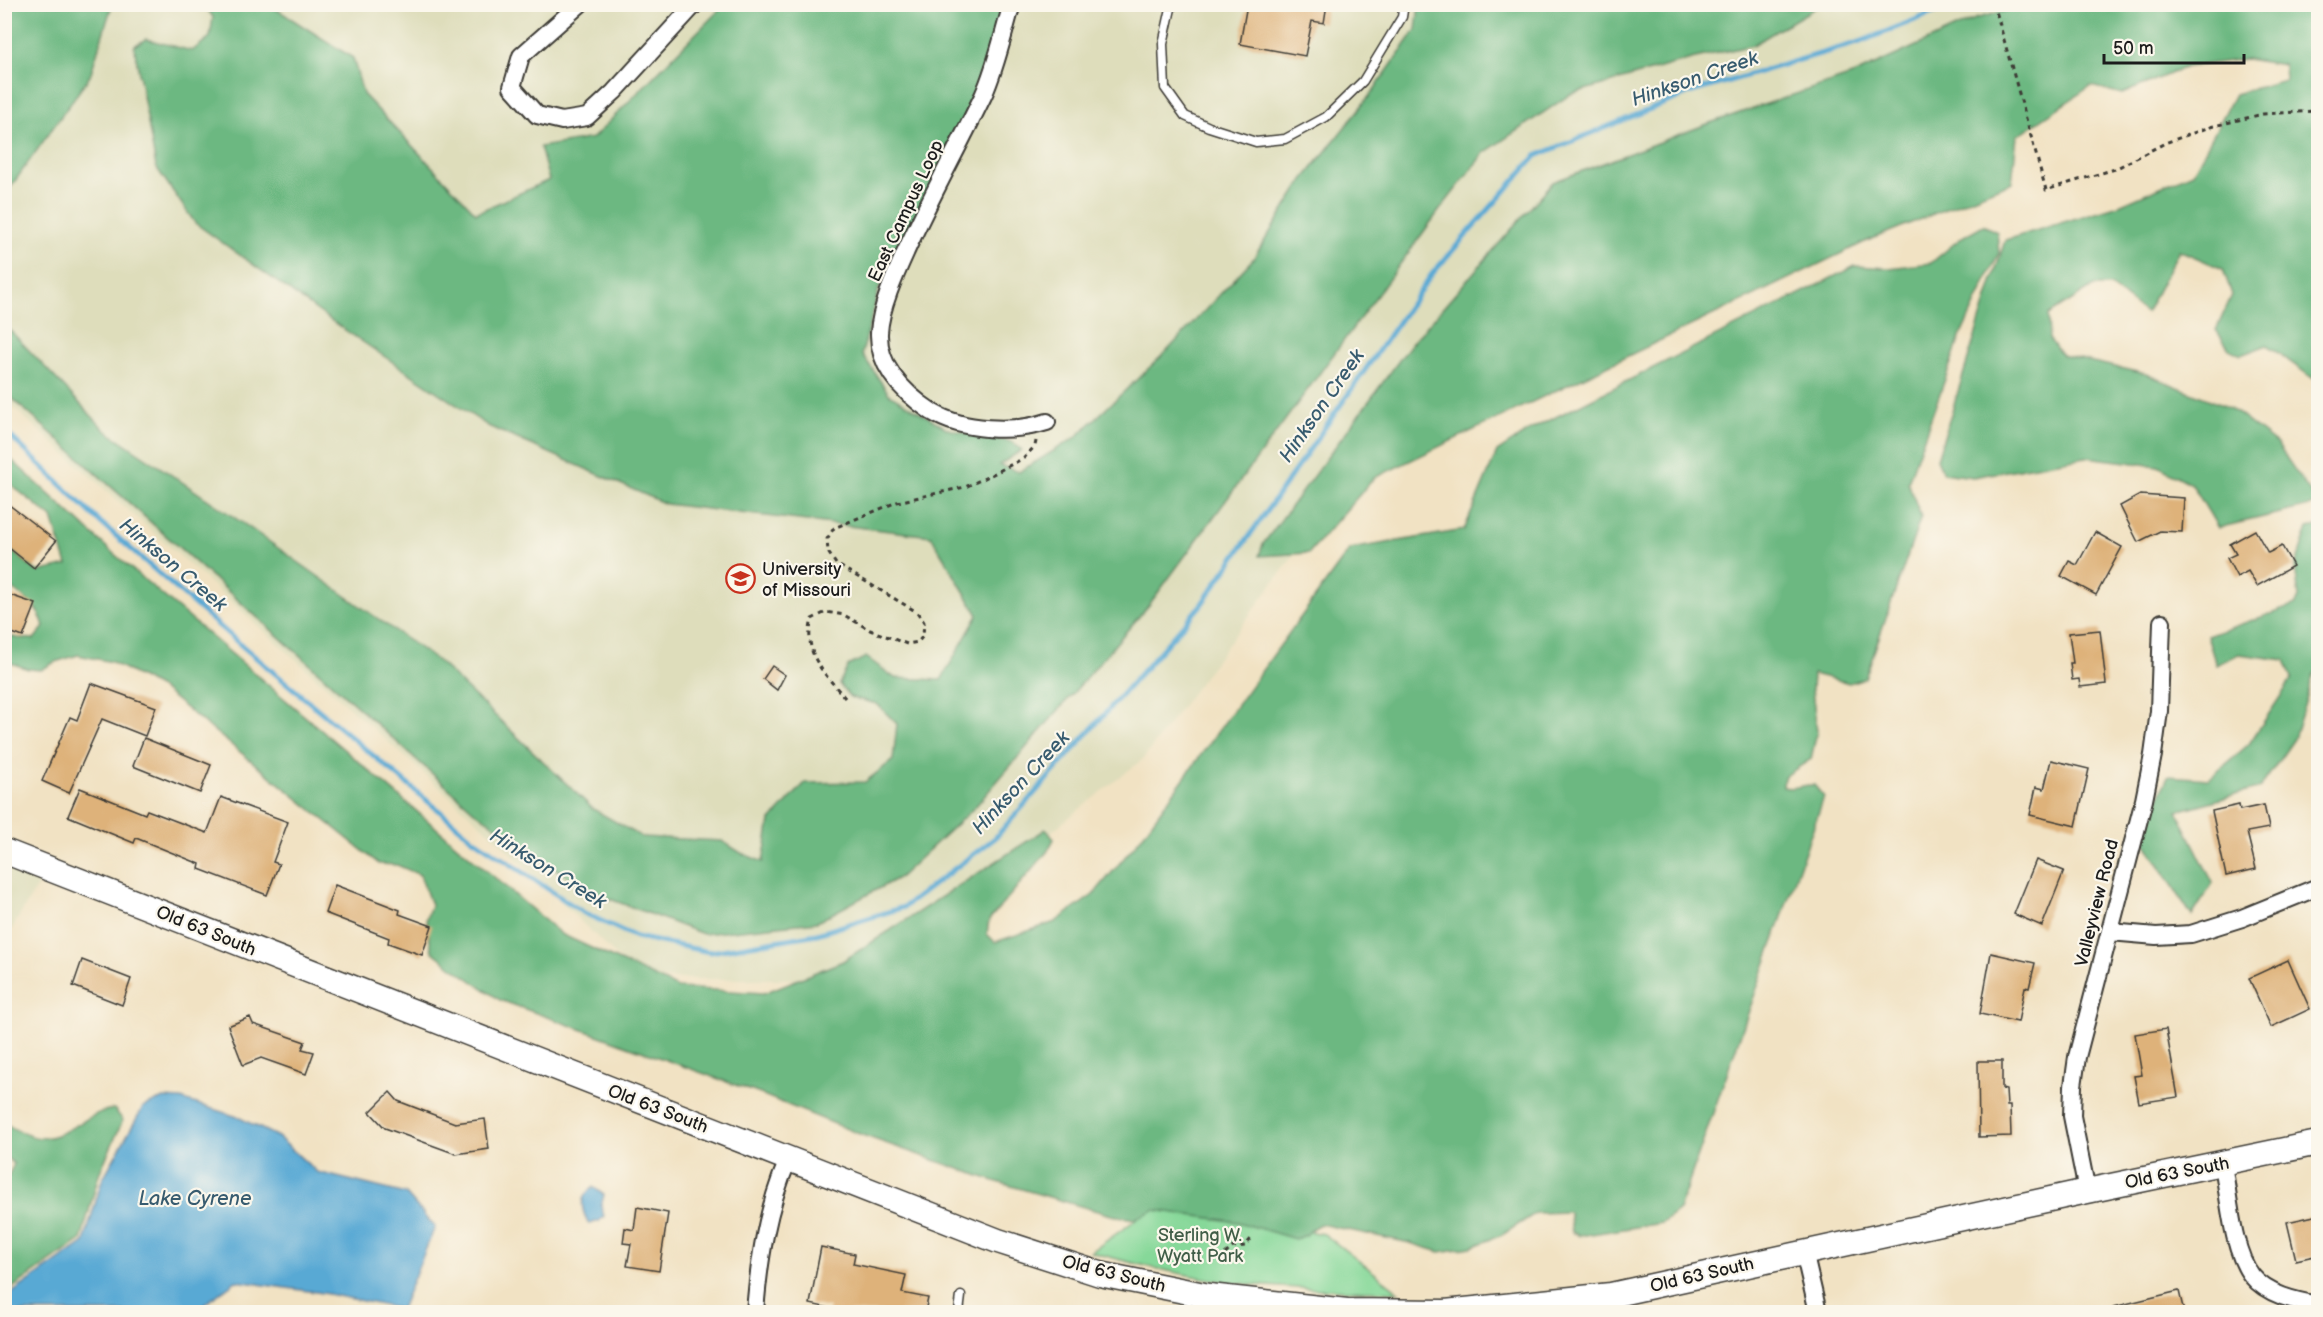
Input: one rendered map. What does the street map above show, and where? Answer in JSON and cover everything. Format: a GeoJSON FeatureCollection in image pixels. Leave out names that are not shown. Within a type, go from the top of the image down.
{"type":"FeatureCollection","features":[{"type":"Feature","properties":{"kind":"main road","name":"Old 63 South"},"geometry":{"type":"LineString","coordinates":[[4,851],[998,1241],[1100,1274],[1209,1296],[1347,1311],[1445,1312],[1570,1303],[2319,1143]]}},
{"type":"Feature","properties":{"kind":"street"},"geometry":{"type":"LineString","coordinates":[[580,4],[521,57],[512,87],[537,115],[562,121],[587,117],[614,92],[695,4]]}},
{"type":"Feature","properties":{"kind":"street","name":"East Campus Loop"},"geometry":{"type":"LineString","coordinates":[[1012,4],[984,93],[926,208],[891,286],[879,332],[882,352],[889,372],[914,400],[938,415],[969,425],[998,429],[1027,428],[1042,423]]}},
{"type":"Feature","properties":{"kind":"street","name":"Valleyview Road"},"geometry":{"type":"LineString","coordinates":[[2087,1191],[2072,1116],[2073,1086],[2077,1057],[2153,755],[2159,711],[2162,622]]}},
{"type":"Feature","properties":{"kind":"street"},"geometry":{"type":"LineString","coordinates":[[2110,932],[2157,936],[2191,934],[2241,918],[2319,887]]}},
{"type":"Feature","properties":{"kind":"street"},"geometry":{"type":"LineString","coordinates":[[755,1312],[758,1276],[770,1207],[788,1160]]}},
{"type":"Feature","properties":{"kind":"street"},"geometry":{"type":"LineString","coordinates":[[2223,1165],[2236,1239],[2252,1276],[2274,1292],[2319,1305]]}},
{"type":"Feature","properties":{"kind":"street"},"geometry":{"type":"LineString","coordinates":[[1804,1252],[1818,1312]]}},
{"type":"Feature","properties":{"kind":"lane"},"geometry":{"type":"LineString","coordinates":[[1172,4],[1163,44],[1165,88],[1185,116],[1209,127],[1256,142],[1284,139],[1326,117],[1363,81],[1402,17],[1404,4]]}},
{"type":"Feature","properties":{"kind":"lane"},"geometry":{"type":"LineString","coordinates":[[959,1312],[961,1296]]}},
{"type":"Feature","properties":{"kind":"path"},"geometry":{"type":"LineString","coordinates":[[1994,4],[2046,190],[2115,169],[2165,143],[2210,127],[2263,114],[2319,111]]}},
{"type":"Feature","properties":{"kind":"path"},"geometry":{"type":"LineString","coordinates":[[844,698],[813,658],[808,634],[812,619],[826,612],[844,615],[870,630],[907,644],[918,642],[923,636],[924,622],[910,606],[836,564],[828,552],[827,539],[834,528],[897,502],[965,487],[1024,458],[1035,446],[1042,423]]}},
{"type":"Feature","properties":{"kind":"path"},"geometry":{"type":"LineString","coordinates":[[1225,1254],[1233,1247],[1245,1246],[1251,1239]]}},
{"type":"Feature","properties":{"kind":"shaded area","name":"University of Missouri"},"geometry":{"type":"Polygon","coordinates":[[[5,5],[2318,5],[1565,189],[1143,759],[865,979],[640,979],[487,830],[5,400],[5,5]]]}},
{"type":"Feature","properties":{"kind":"shaded area"},"geometry":{"type":"Polygon","coordinates":[[[5,855],[47,870],[5,940],[5,855]]]}},
{"type":"Feature","properties":{"kind":"green space"},"geometry":{"type":"Polygon","coordinates":[[[5,4],[112,5],[90,76],[5,195],[5,4]]]}},
{"type":"Feature","properties":{"kind":"green space"},"geometry":{"type":"Polygon","coordinates":[[[2029,4],[2318,5],[2318,382],[2267,345],[2241,355],[2229,349],[2216,330],[2232,295],[2223,269],[2179,250],[2146,313],[2110,286],[2094,286],[2048,315],[2049,339],[2062,355],[2146,374],[2230,408],[2277,444],[2318,504],[2218,528],[2192,484],[2158,466],[2086,457],[1973,477],[1943,473],[1937,459],[2005,240],[2119,205],[2193,173],[2235,94],[2285,80],[2284,65],[2246,59],[2186,67],[2122,94],[2091,86],[2017,136],[2012,182],[1867,241],[1374,478],[1309,553],[1259,556],[1263,544],[1412,343],[1553,182],[1710,123],[1855,74],[1975,19],[2029,4]]]}},
{"type":"Feature","properties":{"kind":"green space"},"geometry":{"type":"Polygon","coordinates":[[[204,5],[270,5],[353,58],[363,94],[476,213],[549,180],[540,147],[593,138],[724,5],[1003,5],[980,90],[879,288],[862,354],[889,394],[948,429],[1012,442],[1022,450],[999,465],[1019,472],[1075,438],[1168,350],[1253,259],[1303,180],[1371,94],[1416,30],[1419,5],[1820,5],[1753,45],[1691,59],[1571,94],[1484,153],[1149,605],[975,807],[900,877],[817,922],[703,934],[586,890],[474,811],[5,392],[5,325],[105,430],[250,528],[439,662],[593,809],[642,837],[722,841],[741,853],[763,862],[770,821],[805,783],[865,782],[893,760],[897,724],[877,704],[850,697],[839,684],[848,666],[866,657],[895,678],[941,680],[978,615],[931,536],[666,504],[488,426],[336,324],[195,223],[156,167],[134,46],[146,39],[192,51],[210,37],[213,17],[204,5]]]}},
{"type":"Feature","properties":{"kind":"green space"},"geometry":{"type":"Polygon","coordinates":[[[1983,225],[1997,232],[1999,253],[1961,335],[1908,482],[1921,517],[1865,678],[1849,683],[1813,674],[1812,689],[1817,732],[1811,759],[1784,777],[1783,787],[1814,785],[1824,797],[1679,1210],[1662,1223],[1579,1236],[1572,1232],[1569,1212],[1536,1213],[1502,1235],[1471,1247],[1440,1252],[1410,1243],[1320,1224],[1306,1235],[1295,1239],[1238,1222],[1154,1210],[1134,1219],[1111,1215],[994,1181],[862,1135],[763,1095],[500,1000],[432,951],[426,919],[431,905],[420,875],[397,865],[379,864],[162,689],[112,662],[78,655],[55,662],[41,670],[28,669],[5,661],[5,634],[17,638],[34,639],[44,627],[34,608],[5,584],[5,546],[38,572],[67,565],[52,518],[5,480],[4,453],[113,553],[561,934],[678,988],[764,993],[843,961],[1046,829],[1054,839],[1047,852],[989,920],[987,934],[995,942],[1055,922],[1093,895],[1140,839],[1350,549],[1464,530],[1497,452],[1530,430],[1855,266],[1889,268],[1931,263],[1962,237],[1983,225]]]}},
{"type":"Feature","properties":{"kind":"green space"},"geometry":{"type":"Polygon","coordinates":[[[2318,526],[2318,672],[2314,673],[2294,739],[2260,788],[2177,811],[2213,883],[2192,916],[2142,838],[2168,776],[2209,779],[2249,744],[2292,679],[2285,660],[2239,654],[2216,665],[2207,636],[2296,605],[2299,597],[2295,567],[2308,528],[2318,526]]]}},
{"type":"Feature","properties":{"kind":"green space"},"geometry":{"type":"Polygon","coordinates":[[[114,1109],[123,1120],[99,1174],[81,1240],[5,1293],[5,1182],[14,1164],[5,1156],[5,1123],[28,1135],[47,1138],[100,1112],[114,1109]]]}},
{"type":"Feature","properties":{"kind":"green space","name":"Sterling W. Wyatt Park"},"geometry":{"type":"Polygon","coordinates":[[[1155,1206],[1324,1234],[1399,1292],[1243,1284],[1188,1275],[1091,1252],[1155,1206]]]}},
{"type":"Feature","properties":{"kind":"water","name":"Lake Cyrene"},"geometry":{"type":"Polygon","coordinates":[[[163,1098],[181,1099],[238,1117],[278,1137],[317,1172],[406,1194],[435,1227],[401,1309],[323,1293],[236,1281],[205,1304],[202,1312],[5,1312],[5,1298],[84,1242],[102,1180],[143,1107],[163,1098]]]}},
{"type":"Feature","properties":{"kind":"water"},"geometry":{"type":"Polygon","coordinates":[[[593,1187],[604,1195],[601,1206],[604,1216],[599,1221],[589,1224],[582,1204],[585,1195],[593,1187]]]}},
{"type":"Feature","properties":{"kind":"building"},"geometry":{"type":"Polygon","coordinates":[[[1247,4],[1327,4],[1324,23],[1312,21],[1305,56],[1240,44],[1247,4]]]}},
{"type":"Feature","properties":{"kind":"building"},"geometry":{"type":"Polygon","coordinates":[[[2140,495],[2184,498],[2182,532],[2160,531],[2138,542],[2120,506],[2140,495]]]}},
{"type":"Feature","properties":{"kind":"building"},"geometry":{"type":"Polygon","coordinates":[[[4,501],[56,541],[34,568],[4,544],[4,501]]]}},
{"type":"Feature","properties":{"kind":"building"},"geometry":{"type":"Polygon","coordinates":[[[2255,530],[2268,553],[2282,546],[2293,566],[2257,586],[2248,571],[2237,577],[2227,558],[2236,554],[2230,544],[2255,530]]]}},
{"type":"Feature","properties":{"kind":"building"},"geometry":{"type":"Polygon","coordinates":[[[2095,532],[2122,547],[2096,595],[2061,576],[2069,561],[2077,565],[2095,532]]]}},
{"type":"Feature","properties":{"kind":"building"},"geometry":{"type":"Polygon","coordinates":[[[4,593],[36,604],[23,637],[4,630],[4,593]]]}},
{"type":"Feature","properties":{"kind":"building"},"geometry":{"type":"Polygon","coordinates":[[[2100,630],[2106,684],[2080,687],[2079,679],[2072,680],[2070,663],[2073,663],[2069,633],[2100,630]]]}},
{"type":"Feature","properties":{"kind":"building"},"geometry":{"type":"Polygon","coordinates":[[[772,666],[785,675],[777,690],[763,679],[772,666]]]}},
{"type":"Feature","properties":{"kind":"building"},"geometry":{"type":"Polygon","coordinates":[[[91,683],[156,707],[145,736],[102,719],[69,793],[42,781],[70,717],[77,720],[91,683]]]}},
{"type":"Feature","properties":{"kind":"building"},"geometry":{"type":"Polygon","coordinates":[[[144,738],[211,765],[200,793],[133,766],[144,738]]]}},
{"type":"Feature","properties":{"kind":"building"},"geometry":{"type":"Polygon","coordinates":[[[2051,760],[2089,769],[2076,826],[2030,815],[2036,787],[2044,789],[2051,760]]]}},
{"type":"Feature","properties":{"kind":"building"},"geometry":{"type":"Polygon","coordinates":[[[80,788],[145,814],[147,810],[207,833],[221,797],[288,822],[273,862],[279,864],[267,895],[199,869],[200,864],[136,838],[134,843],[68,816],[80,788]]]}},
{"type":"Feature","properties":{"kind":"building"},"geometry":{"type":"Polygon","coordinates":[[[2239,805],[2240,810],[2264,805],[2269,828],[2247,832],[2256,869],[2226,876],[2212,811],[2239,805]]]}},
{"type":"Feature","properties":{"kind":"building"},"geometry":{"type":"Polygon","coordinates":[[[2036,860],[2064,871],[2042,926],[2014,914],[2036,860]]]}},
{"type":"Feature","properties":{"kind":"building"},"geometry":{"type":"Polygon","coordinates":[[[335,885],[400,910],[399,914],[432,926],[422,955],[388,943],[389,938],[325,913],[335,885]]]}},
{"type":"Feature","properties":{"kind":"building"},"geometry":{"type":"Polygon","coordinates":[[[1991,953],[2035,963],[2029,988],[2025,987],[2018,1022],[1980,1014],[1991,953]]]}},
{"type":"Feature","properties":{"kind":"building"},"geometry":{"type":"Polygon","coordinates":[[[82,960],[131,979],[122,1005],[73,986],[82,960]]]}},
{"type":"Feature","properties":{"kind":"building"},"geometry":{"type":"Polygon","coordinates":[[[2288,960],[2310,1009],[2271,1027],[2249,978],[2288,960]]]}},
{"type":"Feature","properties":{"kind":"building"},"geometry":{"type":"Polygon","coordinates":[[[250,1017],[253,1024],[305,1042],[302,1049],[314,1052],[306,1074],[261,1058],[243,1065],[228,1026],[250,1017]]]}},
{"type":"Feature","properties":{"kind":"building"},"geometry":{"type":"Polygon","coordinates":[[[2166,1029],[2178,1097],[2139,1103],[2134,1076],[2142,1075],[2135,1034],[2166,1029]]]}},
{"type":"Feature","properties":{"kind":"building"},"geometry":{"type":"Polygon","coordinates":[[[1978,1061],[2002,1061],[2002,1089],[2006,1090],[2007,1106],[2010,1106],[2011,1136],[1979,1137],[1978,1061]]]}},
{"type":"Feature","properties":{"kind":"building"},"geometry":{"type":"Polygon","coordinates":[[[390,1092],[398,1101],[455,1123],[485,1119],[489,1149],[456,1154],[385,1128],[370,1112],[390,1092]]]}},
{"type":"Feature","properties":{"kind":"building"},"geometry":{"type":"Polygon","coordinates":[[[637,1207],[668,1213],[659,1271],[627,1266],[631,1244],[623,1243],[625,1228],[634,1230],[637,1207]]]}},
{"type":"Feature","properties":{"kind":"building"},"geometry":{"type":"Polygon","coordinates":[[[2319,1215],[2319,1255],[2296,1260],[2287,1222],[2319,1215]]]}},
{"type":"Feature","properties":{"kind":"building"},"geometry":{"type":"Polygon","coordinates":[[[821,1247],[855,1254],[853,1264],[906,1275],[902,1293],[928,1298],[925,1312],[828,1312],[829,1308],[810,1304],[821,1247]]]}},
{"type":"Feature","properties":{"kind":"building"},"geometry":{"type":"Polygon","coordinates":[[[2179,1291],[2184,1312],[2113,1312],[2113,1307],[2179,1291]]]}},
{"type":"Feature","properties":{"kind":"waterway","name":"Hinkson Creek"},"geometry":{"type":"LineString","coordinates":[[4,430],[100,522],[241,645],[473,839],[584,913],[636,937],[710,952],[817,934],[904,907],[995,838],[1201,605],[1432,274],[1536,156],[1692,92],[1860,42],[1955,4]]}},
{"type":"Feature","properties":{"kind":"place","name":"University of Missouri"},"geometry":{"type":"Point","coordinates":[741,579]}}]}
